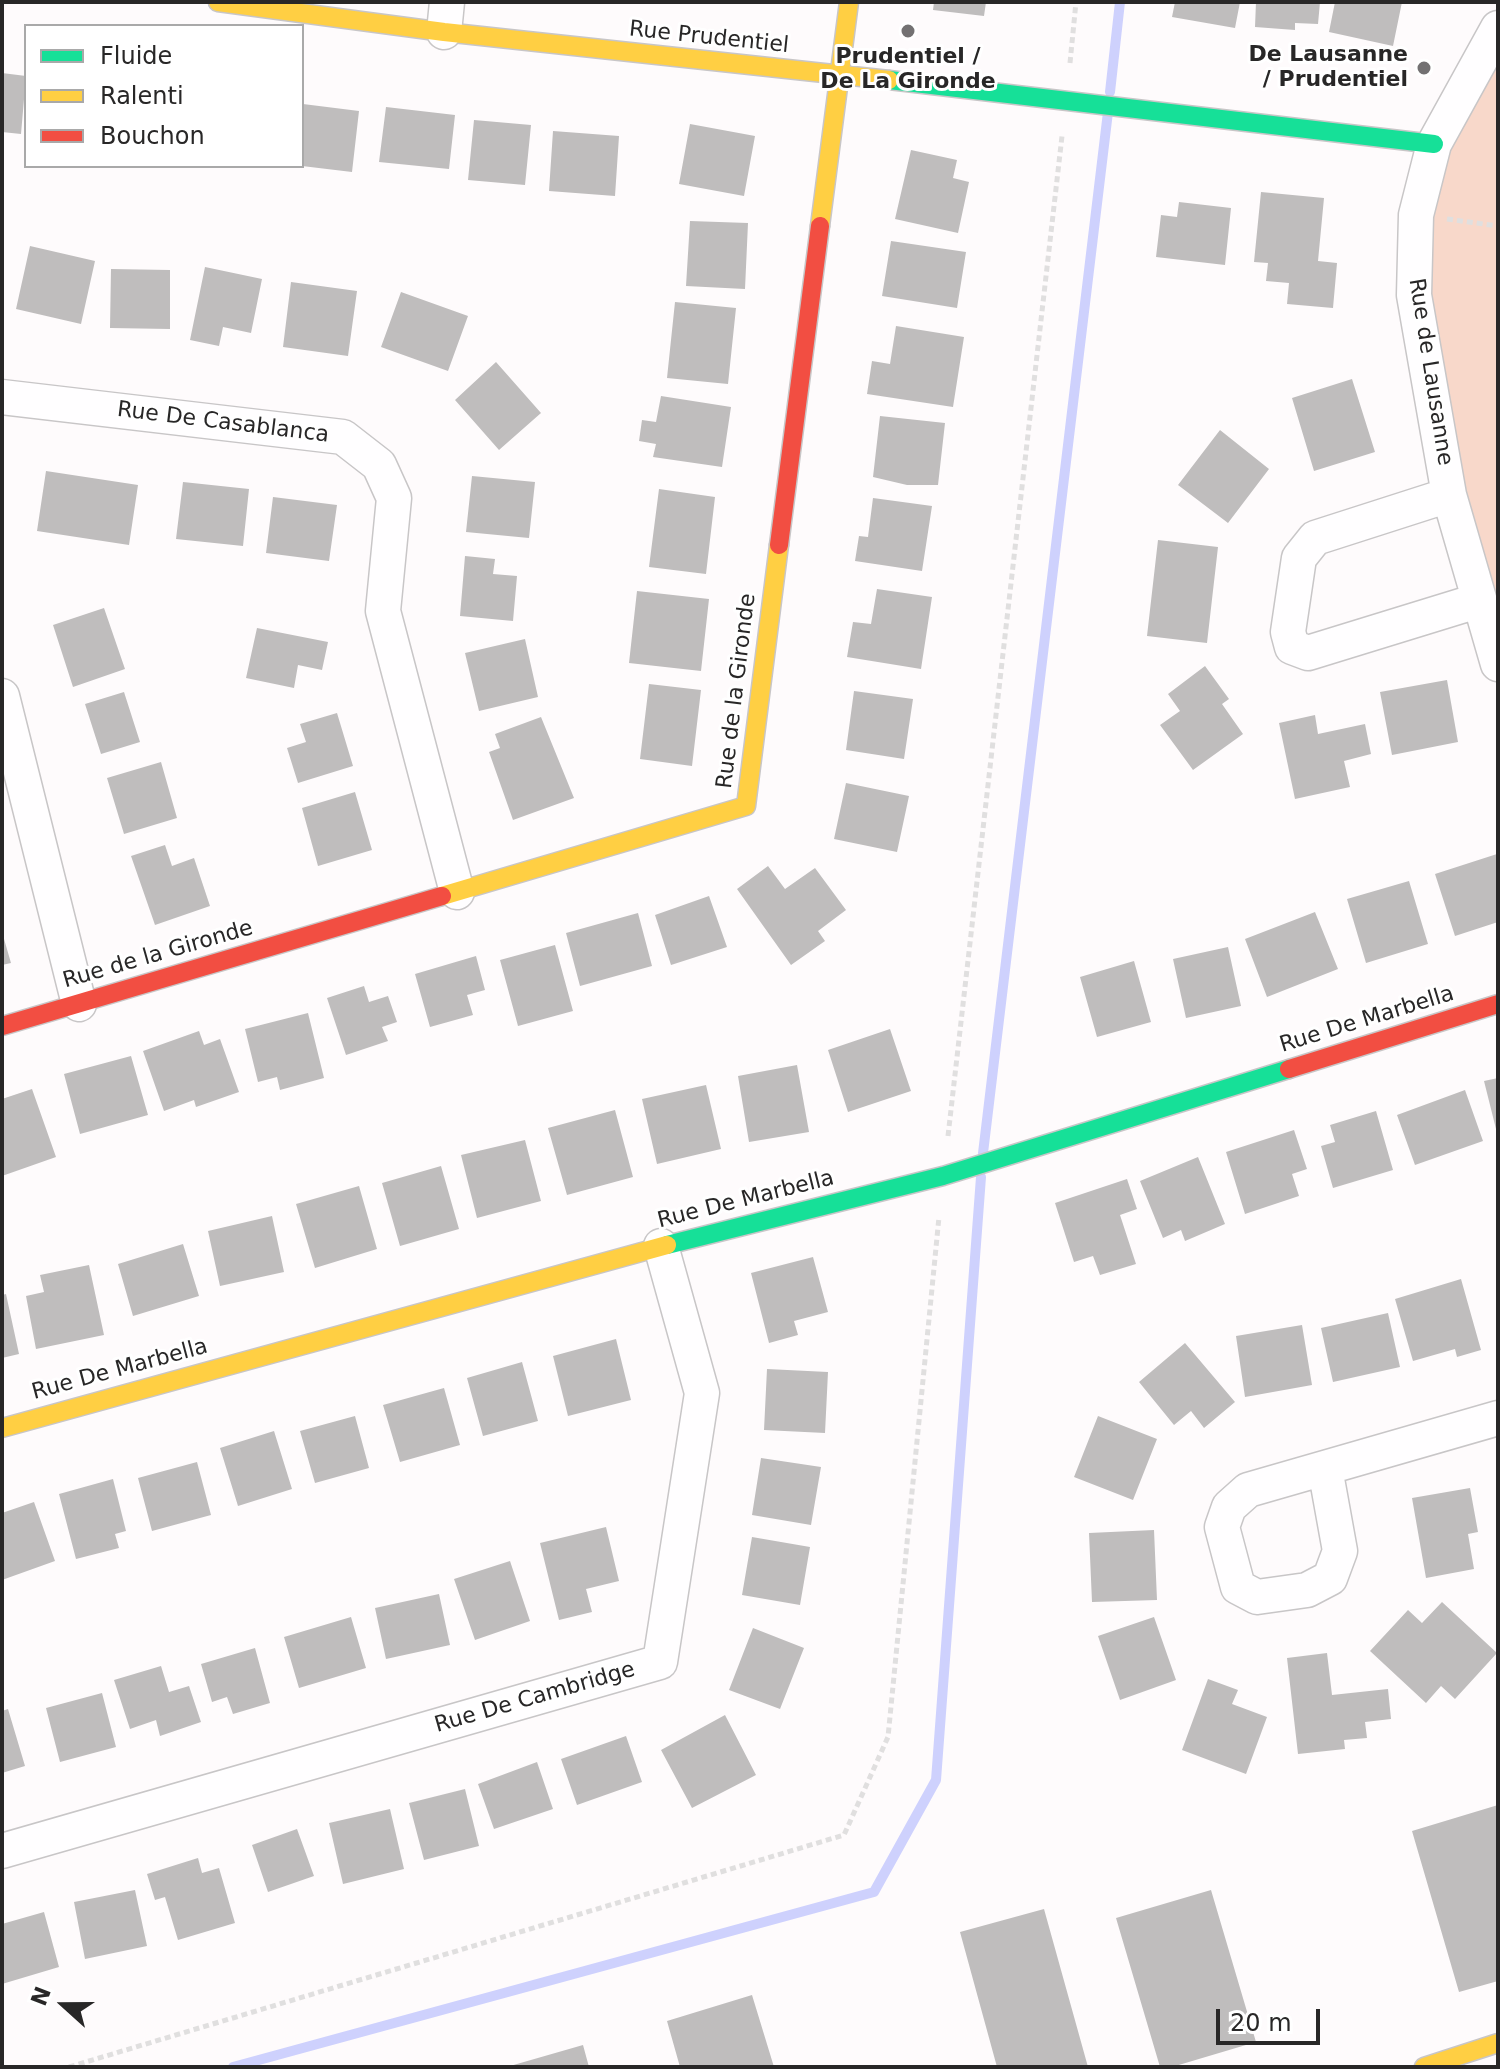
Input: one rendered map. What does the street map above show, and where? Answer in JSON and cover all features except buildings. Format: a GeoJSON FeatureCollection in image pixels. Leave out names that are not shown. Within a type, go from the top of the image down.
{"type":"FeatureCollection","features":[{"type":"Feature","properties":{"kind":"street","name":"Rue Prudentiel"},"geometry":{"type":"LineString","coordinates":[[218,2],[445,17],[841,77],[1067,99],[1434,144]]}},
{"type":"Feature","properties":{"kind":"street","name":"Rue de la Gironde"},"geometry":{"type":"LineString","coordinates":[[2,1026],[746,806],[849,2]]}},
{"type":"Feature","properties":{"kind":"street","name":"Rue de Lausanne"},"geometry":{"type":"LineString","coordinates":[[1498,28],[1434,144],[1416,215],[1414,295],[1449,495],[1477,601],[1498,664]]}},
{"type":"Feature","properties":{"kind":"street","name":"Rue De Casablanca"},"geometry":{"type":"LineString","coordinates":[[2,397],[343,437],[379,465],[394,498],[383,611],[457,892]]}},
{"type":"Feature","properties":{"kind":"street","name":"Rue de Lausanne"},"geometry":{"type":"LineString","coordinates":[[1449,495],[1315,538],[1299,558],[1288,632],[1292,647],[1308,653],[1477,601]]}},
{"type":"Feature","properties":{"kind":"street"},"geometry":{"type":"LineString","coordinates":[[2,696],[79,1004]]}},
{"type":"Feature","properties":{"kind":"street","name":"Rue De Marbella"},"geometry":{"type":"LineString","coordinates":[[2,1428],[661,1246],[943,1176],[1498,1004]]}},
{"type":"Feature","properties":{"kind":"street","name":"Rue De Cambridge"},"geometry":{"type":"LineString","coordinates":[[2,1851],[660,1662],[702,1393],[661,1246]]}},
{"type":"Feature","properties":{"kind":"street"},"geometry":{"type":"LineString","coordinates":[[1325,1468],[1498,1418]]}},
{"type":"Feature","properties":{"kind":"street"},"geometry":{"type":"LineString","coordinates":[[1424,2067],[1498,2043]]}},
{"type":"Feature","properties":{"kind":"path"},"geometry":{"type":"LineString","coordinates":[[69,2067],[844,1835],[888,1737],[943,1176],[1076,2]]}},
{"type":"Feature","properties":{"kind":"path"},"geometry":{"type":"LineString","coordinates":[[1416,215],[1498,226]]}},
{"type":"Feature","properties":{"kind":"shaded area"},"geometry":{"type":"Polygon","coordinates":[[[1498,28],[1498,664],[1477,601],[1416,215],[1498,28]]]}},
{"type":"Feature","properties":{"kind":"waterway"},"geometry":{"type":"LineString","coordinates":[[1110,92],[1120,2]]}},
{"type":"Feature","properties":{"kind":"waterway"},"geometry":{"type":"LineString","coordinates":[[983,1153],[1108,112]]}},
{"type":"Feature","properties":{"kind":"waterway"},"geometry":{"type":"LineString","coordinates":[[233,2067],[874,1892],[936,1780],[981,1177]]}},
{"type":"Feature","properties":{"kind":"traffic: fast"},"geometry":{"type":"LineString","coordinates":[[889,80],[1434,144]]}},
{"type":"Feature","properties":{"kind":"traffic: fast"},"geometry":{"type":"LineString","coordinates":[[667,1245],[943,1176],[1289,1069]]}},
{"type":"Feature","properties":{"kind":"traffic: slow"},"geometry":{"type":"LineString","coordinates":[[218,2],[444,32],[889,80]]}},
{"type":"Feature","properties":{"kind":"traffic: slow"},"geometry":{"type":"LineString","coordinates":[[820,226],[849,2]]}},
{"type":"Feature","properties":{"kind":"traffic: slow"},"geometry":{"type":"LineString","coordinates":[[442,896],[746,806],[779,545]]}},
{"type":"Feature","properties":{"kind":"traffic: slow"},"geometry":{"type":"LineString","coordinates":[[2,1428],[667,1245]]}},
{"type":"Feature","properties":{"kind":"traffic: slow"},"geometry":{"type":"LineString","coordinates":[[1424,2067],[1498,2043]]}},
{"type":"Feature","properties":{"kind":"traffic: jam"},"geometry":{"type":"LineString","coordinates":[[779,545],[820,226]]}},
{"type":"Feature","properties":{"kind":"traffic: jam"},"geometry":{"type":"LineString","coordinates":[[2,1026],[442,896]]}},
{"type":"Feature","properties":{"kind":"traffic: jam"},"geometry":{"type":"LineString","coordinates":[[1289,1069],[1498,1004]]}},
{"type":"Feature","properties":{"kind":"place","name":"Prudentiel / De La Gironde"},"geometry":{"type":"Point","coordinates":[908,31]}},
{"type":"Feature","properties":{"kind":"place","name":"De Lausanne / Prudentiel"},"geometry":{"type":"Point","coordinates":[1424,68]}}]}
